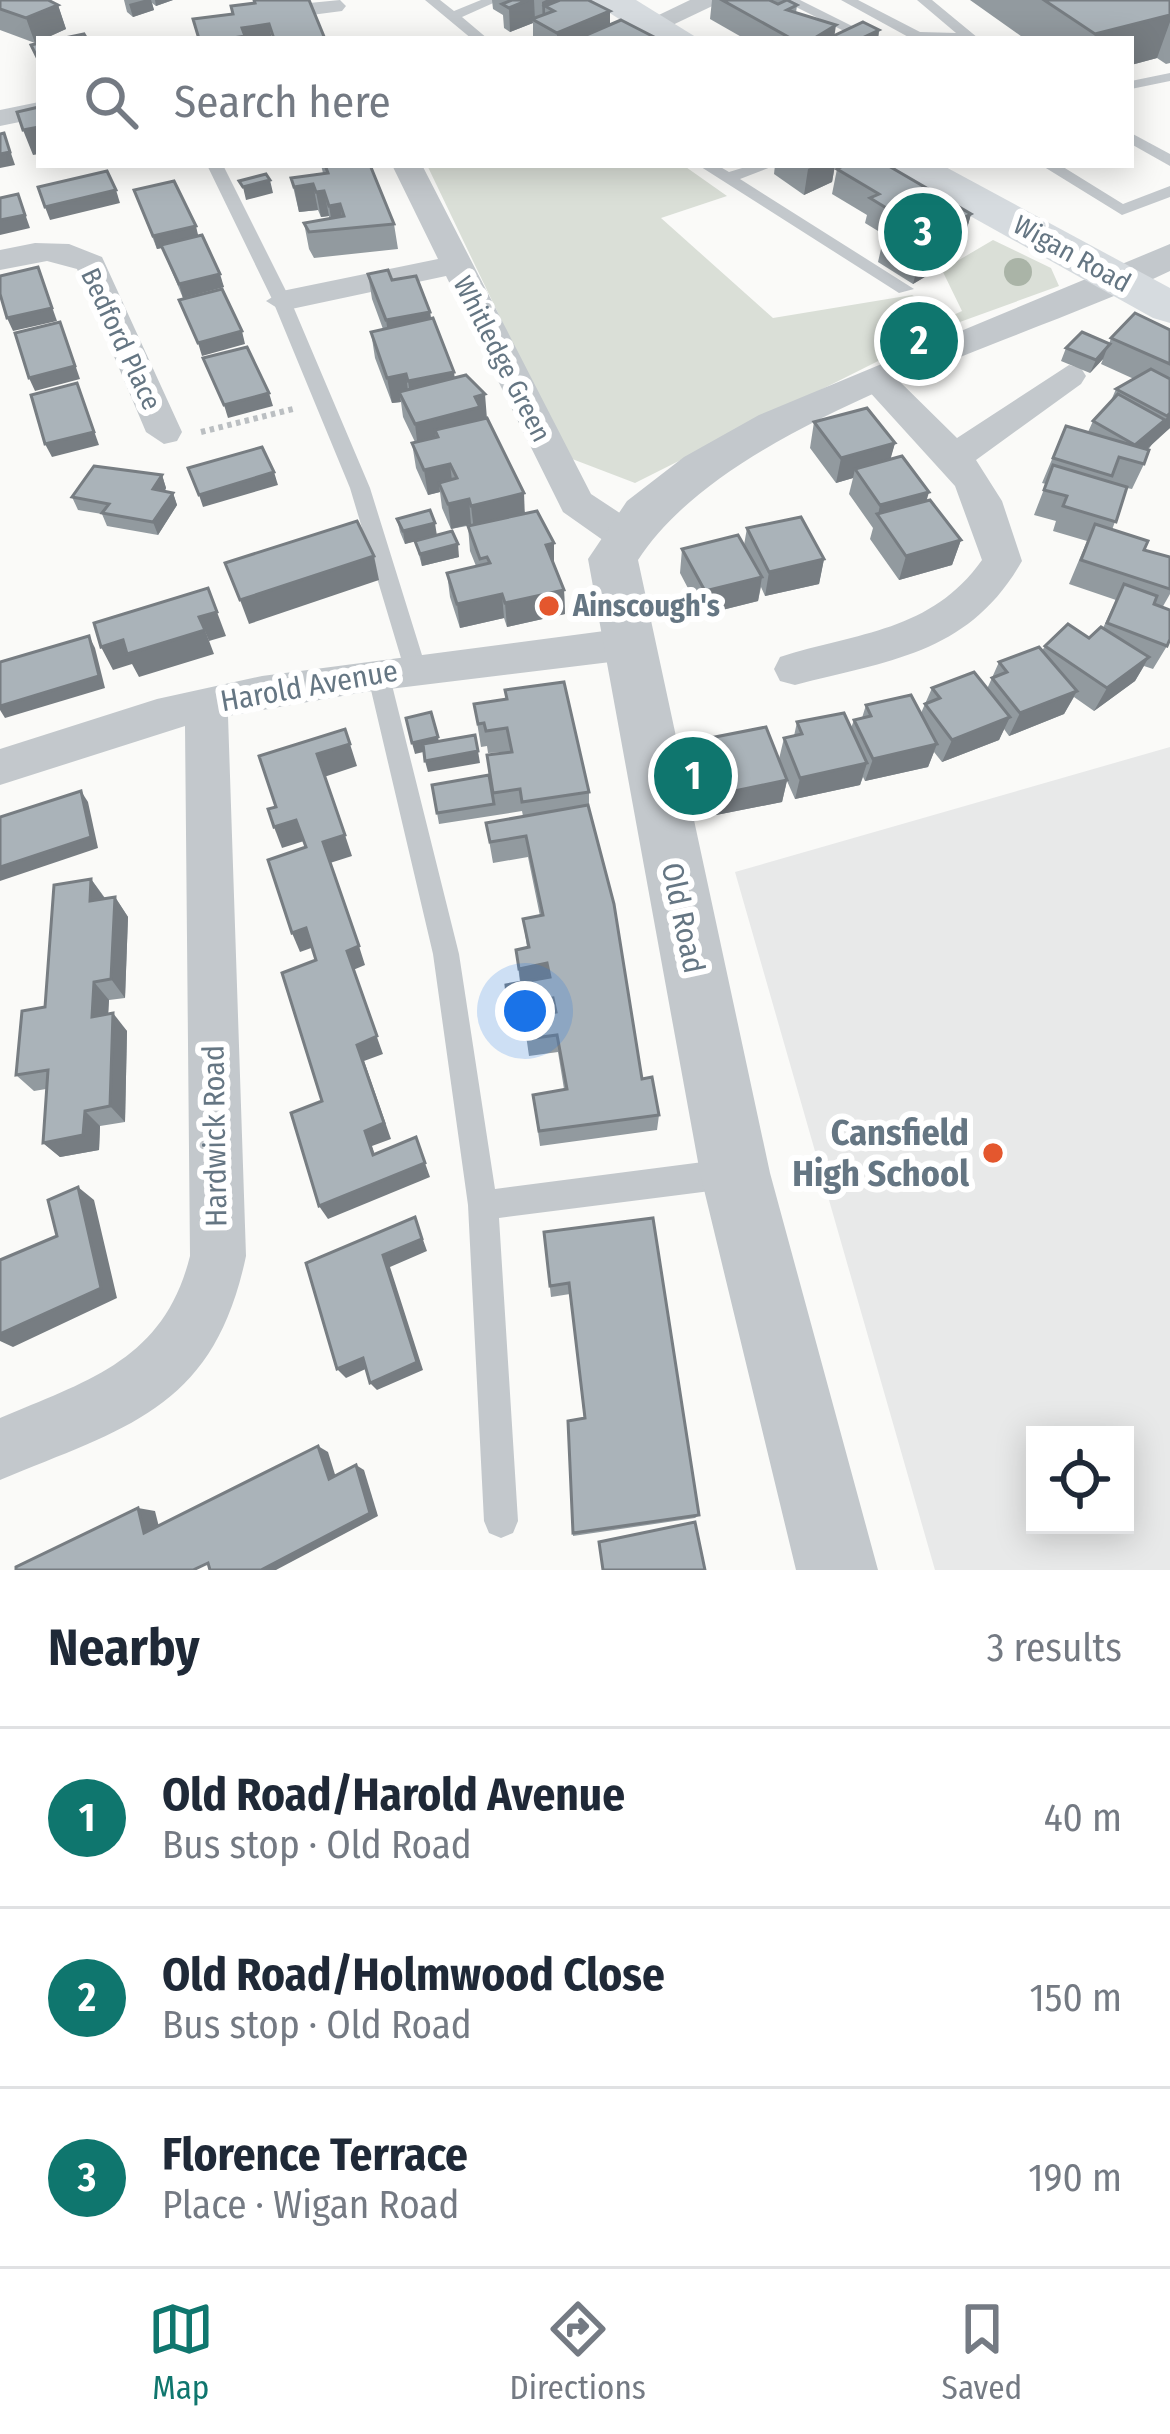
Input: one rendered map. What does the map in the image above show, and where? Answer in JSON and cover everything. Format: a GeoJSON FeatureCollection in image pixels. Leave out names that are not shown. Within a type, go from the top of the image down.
{"type":"FeatureCollection","features":[{"type":"Feature","properties":{"kind":"main road"},"geometry":{"type":"LineString","coordinates":[[608,0],[657,32]]}},
{"type":"Feature","properties":{"kind":"main road","name":"Wigan Road"},"geometry":{"type":"LineString","coordinates":[[915,168],[1170,308]]}},
{"type":"Feature","properties":{"kind":"street"},"geometry":{"type":"LineString","coordinates":[[657,32],[712,0]]}},
{"type":"Feature","properties":{"kind":"street"},"geometry":{"type":"LineString","coordinates":[[224,36],[258,6],[333,3],[347,36]]}},
{"type":"Feature","properties":{"kind":"street"},"geometry":{"type":"LineString","coordinates":[[0,118],[36,111]]}},
{"type":"Feature","properties":{"kind":"street","name":"Whitledge Green"},"geometry":{"type":"LineString","coordinates":[[408,168],[576,503],[621,533]]}},
{"type":"Feature","properties":{"kind":"street","name":"Bedford Place"},"geometry":{"type":"LineString","coordinates":[[0,260],[52,250],[76,254],[91,264],[164,432]]}},
{"type":"Feature","properties":{"kind":"street"},"geometry":{"type":"LineString","coordinates":[[621,533],[716,459],[878,380],[1124,282],[1170,256]]}},
{"type":"Feature","properties":{"kind":"street"},"geometry":{"type":"LineString","coordinates":[[282,301],[453,265]]}},
{"type":"Feature","properties":{"kind":"street"},"geometry":{"type":"LineString","coordinates":[[958,456],[1070,376]]}},
{"type":"Feature","properties":{"kind":"street"},"geometry":{"type":"LineString","coordinates":[[795,669],[908,640],[974,603],[1002,561],[994,522],[958,456],[878,380]]}},
{"type":"Feature","properties":{"kind":"street","name":"Old Road"},"geometry":{"type":"LineString","coordinates":[[621,533],[613,559],[627,644],[735,1173],[837,1570]]}},
{"type":"Feature","properties":{"kind":"street","name":"Harold Avenue"},"geometry":{"type":"LineString","coordinates":[[0,767],[206,704],[397,670],[627,644]]}},
{"type":"Feature","properties":{"kind":"street","name":"Hardwick Road"},"geometry":{"type":"LineString","coordinates":[[0,1449],[160,1372],[197,1330],[213,1293],[218,1256],[206,704]]}},
{"type":"Feature","properties":{"kind":"lane"},"geometry":{"type":"LineString","coordinates":[[432,0],[477,36]]}},
{"type":"Feature","properties":{"kind":"lane"},"geometry":{"type":"LineString","coordinates":[[453,16],[494,0]]}},
{"type":"Feature","properties":{"kind":"lane"},"geometry":{"type":"LineString","coordinates":[[789,0],[865,36]]}},
{"type":"Feature","properties":{"kind":"lane"},"geometry":{"type":"LineString","coordinates":[[848,0],[915,36]]}},
{"type":"Feature","properties":{"kind":"lane"},"geometry":{"type":"LineString","coordinates":[[924,0],[969,36]]}},
{"type":"Feature","properties":{"kind":"lane"},"geometry":{"type":"LineString","coordinates":[[1134,84],[1170,77]]}},
{"type":"Feature","properties":{"kind":"lane"},"geometry":{"type":"LineString","coordinates":[[1134,140],[1170,161]]}},
{"type":"Feature","properties":{"kind":"lane"},"geometry":{"type":"LineString","coordinates":[[216,168],[282,301],[360,488],[446,954],[483,1205],[501,1521]]}},
{"type":"Feature","properties":{"kind":"lane"},"geometry":{"type":"LineString","coordinates":[[711,168],[905,289]]}},
{"type":"Feature","properties":{"kind":"lane"},"geometry":{"type":"LineString","coordinates":[[727,178],[759,168]]}},
{"type":"Feature","properties":{"kind":"lane"},"geometry":{"type":"LineString","coordinates":[[1054,168],[1123,210],[1170,190]]}},
{"type":"Feature","properties":{"kind":"lane"},"geometry":{"type":"LineString","coordinates":[[483,1205],[735,1173]]}},
{"type":"Feature","properties":{"kind":"path"},"geometry":{"type":"LineString","coordinates":[[164,432],[218,431],[323,401]]}},
{"type":"Feature","properties":{"kind":"shaded area"},"geometry":{"type":"Polygon","coordinates":[[[428,168],[687,168],[727,196],[661,218],[773,318],[912,295],[949,317],[962,311],[942,270],[993,240],[1051,268],[1059,286],[946,327],[635,483],[567,457],[428,168]]]}},
{"type":"Feature","properties":{"kind":"shaded area","name":"Cansfield High School"},"geometry":{"type":"Polygon","coordinates":[[[1170,747],[1170,1570],[935,1570],[735,872],[1170,747]]]}},
{"type":"Feature","properties":{"kind":"building"},"geometry":{"type":"Polygon","coordinates":[[[0,0],[48,0],[58,5],[26,18],[0,9],[0,0]]]}},
{"type":"Feature","properties":{"kind":"building"},"geometry":{"type":"Polygon","coordinates":[[[309,0],[324,36],[273,36],[269,24],[242,28],[245,36],[198,36],[193,19],[233,14],[231,6],[309,0]]]}},
{"type":"Feature","properties":{"kind":"building"},"geometry":{"type":"Polygon","coordinates":[[[528,0],[509,8],[502,4],[528,0]]]}},
{"type":"Feature","properties":{"kind":"building"},"geometry":{"type":"Polygon","coordinates":[[[560,0],[588,0],[610,11],[557,33],[532,19],[554,11],[545,6],[560,0]]]}},
{"type":"Feature","properties":{"kind":"building"},"geometry":{"type":"Polygon","coordinates":[[[722,0],[778,4],[787,0],[797,5],[787,10],[836,25],[818,36],[787,36],[722,0]]]}},
{"type":"Feature","properties":{"kind":"building"},"geometry":{"type":"Polygon","coordinates":[[[1044,0],[1170,0],[1170,15],[1095,34],[1044,0]]]}},
{"type":"Feature","properties":{"kind":"building"},"geometry":{"type":"Polygon","coordinates":[[[621,20],[652,36],[584,36],[621,20]]]}},
{"type":"Feature","properties":{"kind":"building"},"geometry":{"type":"Polygon","coordinates":[[[863,22],[879,30],[866,36],[833,36],[863,22]]]}},
{"type":"Feature","properties":{"kind":"building"},"geometry":{"type":"Polygon","coordinates":[[[36,108],[36,128],[23,130],[17,112],[36,108]]]}},
{"type":"Feature","properties":{"kind":"building"},"geometry":{"type":"Polygon","coordinates":[[[4,133],[10,152],[0,154],[0,134],[4,133]]]}},
{"type":"Feature","properties":{"kind":"building"},"geometry":{"type":"Polygon","coordinates":[[[326,168],[371,168],[394,224],[309,232],[304,223],[344,216],[340,204],[329,206],[324,191],[316,192],[313,184],[294,187],[291,178],[328,173],[326,168]]]}},
{"type":"Feature","properties":{"kind":"building"},"geometry":{"type":"Polygon","coordinates":[[[892,168],[971,214],[942,229],[934,225],[917,233],[940,247],[920,258],[884,236],[919,218],[896,205],[888,209],[870,198],[879,194],[837,169],[892,168]]]}},
{"type":"Feature","properties":{"kind":"building"},"geometry":{"type":"Polygon","coordinates":[[[107,171],[116,190],[45,207],[38,187],[107,171]]]}},
{"type":"Feature","properties":{"kind":"building"},"geometry":{"type":"Polygon","coordinates":[[[266,174],[270,180],[243,187],[239,181],[266,174]]]}},
{"type":"Feature","properties":{"kind":"building"},"geometry":{"type":"Polygon","coordinates":[[[174,181],[196,226],[153,236],[134,190],[174,181]]]}},
{"type":"Feature","properties":{"kind":"building"},"geometry":{"type":"Polygon","coordinates":[[[18,194],[25,215],[0,220],[0,198],[18,194]]]}},
{"type":"Feature","properties":{"kind":"building"},"geometry":{"type":"Polygon","coordinates":[[[202,235],[220,274],[179,284],[161,245],[202,235]]]}},
{"type":"Feature","properties":{"kind":"building"},"geometry":{"type":"Polygon","coordinates":[[[38,267],[52,308],[7,318],[0,276],[38,267]]]}},
{"type":"Feature","properties":{"kind":"building"},"geometry":{"type":"Polygon","coordinates":[[[388,270],[392,280],[416,276],[430,312],[386,320],[368,274],[388,270]]]}},
{"type":"Feature","properties":{"kind":"building"},"geometry":{"type":"Polygon","coordinates":[[[222,289],[242,331],[198,343],[179,300],[222,289]]]}},
{"type":"Feature","properties":{"kind":"building"},"geometry":{"type":"Polygon","coordinates":[[[1135,313],[1170,330],[1170,364],[1111,338],[1135,313]]]}},
{"type":"Feature","properties":{"kind":"building"},"geometry":{"type":"Polygon","coordinates":[[[433,318],[454,372],[408,381],[406,374],[387,378],[371,332],[433,318]]]}},
{"type":"Feature","properties":{"kind":"building"},"geometry":{"type":"Polygon","coordinates":[[[60,322],[75,366],[29,378],[15,333],[60,322]]]}},
{"type":"Feature","properties":{"kind":"building"},"geometry":{"type":"Polygon","coordinates":[[[1082,332],[1110,344],[1096,360],[1066,348],[1082,332]]]}},
{"type":"Feature","properties":{"kind":"building"},"geometry":{"type":"Polygon","coordinates":[[[247,347],[269,393],[224,405],[203,358],[247,347]]]}},
{"type":"Feature","properties":{"kind":"building"},"geometry":{"type":"Polygon","coordinates":[[[1151,369],[1170,379],[1167,416],[1116,389],[1151,369]]]}},
{"type":"Feature","properties":{"kind":"building"},"geometry":{"type":"Polygon","coordinates":[[[466,375],[485,394],[475,397],[480,407],[415,424],[399,392],[466,375]]]}},
{"type":"Feature","properties":{"kind":"building"},"geometry":{"type":"Polygon","coordinates":[[[77,383],[94,432],[45,444],[31,395],[77,383]]]}},
{"type":"Feature","properties":{"kind":"building"},"geometry":{"type":"Polygon","coordinates":[[[1118,394],[1165,420],[1135,445],[1093,421],[1118,394]]]}},
{"type":"Feature","properties":{"kind":"building"},"geometry":{"type":"Polygon","coordinates":[[[867,408],[895,443],[841,458],[814,422],[867,408]]]}},
{"type":"Feature","properties":{"kind":"building"},"geometry":{"type":"Polygon","coordinates":[[[487,418],[524,493],[471,506],[469,499],[448,504],[439,483],[457,478],[450,464],[424,470],[412,443],[438,437],[435,430],[487,418]]]}},
{"type":"Feature","properties":{"kind":"building"},"geometry":{"type":"Polygon","coordinates":[[[1066,426],[1149,450],[1144,464],[1119,457],[1112,476],[1053,458],[1066,426]]]}},
{"type":"Feature","properties":{"kind":"building"},"geometry":{"type":"Polygon","coordinates":[[[262,447],[274,472],[199,495],[188,468],[262,447]]]}},
{"type":"Feature","properties":{"kind":"building"},"geometry":{"type":"Polygon","coordinates":[[[902,456],[929,492],[880,505],[855,469],[902,456]]]}},
{"type":"Feature","properties":{"kind":"building"},"geometry":{"type":"Polygon","coordinates":[[[1053,465],[1127,487],[1116,522],[1063,506],[1067,496],[1044,490],[1053,465]]]}},
{"type":"Feature","properties":{"kind":"building"},"geometry":{"type":"Polygon","coordinates":[[[94,466],[162,475],[153,489],[173,493],[153,522],[102,513],[109,504],[72,497],[94,466]]]}},
{"type":"Feature","properties":{"kind":"building"},"geometry":{"type":"Polygon","coordinates":[[[930,500],[961,540],[906,556],[877,514],[930,500]]]}},
{"type":"Feature","properties":{"kind":"building"},"geometry":{"type":"Polygon","coordinates":[[[430,510],[435,523],[403,531],[397,519],[430,510]]]}},
{"type":"Feature","properties":{"kind":"building"},"geometry":{"type":"Polygon","coordinates":[[[537,511],[554,543],[546,545],[564,590],[505,603],[502,594],[457,604],[447,573],[490,563],[487,557],[480,559],[468,526],[537,511]]]}},
{"type":"Feature","properties":{"kind":"building"},"geometry":{"type":"Polygon","coordinates":[[[801,517],[824,559],[769,572],[747,528],[801,517]]]}},
{"type":"Feature","properties":{"kind":"building"},"geometry":{"type":"Polygon","coordinates":[[[357,521],[374,556],[240,600],[225,563],[357,521]]]}},
{"type":"Feature","properties":{"kind":"building"},"geometry":{"type":"Polygon","coordinates":[[[1095,524],[1148,541],[1144,550],[1170,557],[1170,589],[1081,560],[1095,524]]]}},
{"type":"Feature","properties":{"kind":"building"},"geometry":{"type":"Polygon","coordinates":[[[452,531],[458,544],[420,554],[415,541],[452,531]]]}},
{"type":"Feature","properties":{"kind":"building"},"geometry":{"type":"Polygon","coordinates":[[[738,535],[762,577],[705,591],[682,549],[738,535]]]}},
{"type":"Feature","properties":{"kind":"building"},"geometry":{"type":"Polygon","coordinates":[[[1124,584],[1157,596],[1154,604],[1170,610],[1167,646],[1107,623],[1124,584]]]}},
{"type":"Feature","properties":{"kind":"building"},"geometry":{"type":"Polygon","coordinates":[[[208,588],[217,612],[199,617],[205,630],[127,654],[123,640],[101,647],[94,623],[208,588]]]}},
{"type":"Feature","properties":{"kind":"building"},"geometry":{"type":"Polygon","coordinates":[[[1068,624],[1089,638],[1101,627],[1149,657],[1107,688],[1045,646],[1068,624]]]}},
{"type":"Feature","properties":{"kind":"building"},"geometry":{"type":"Polygon","coordinates":[[[89,636],[99,676],[0,706],[0,662],[89,636]]]}},
{"type":"Feature","properties":{"kind":"building"},"geometry":{"type":"Polygon","coordinates":[[[1039,647],[1077,691],[1020,713],[992,678],[1007,672],[999,662],[1039,647]]]}},
{"type":"Feature","properties":{"kind":"building"},"geometry":{"type":"Polygon","coordinates":[[[974,672],[1010,717],[952,740],[925,704],[940,698],[932,688],[974,672]]]}},
{"type":"Feature","properties":{"kind":"building"},"geometry":{"type":"Polygon","coordinates":[[[564,682],[589,792],[522,802],[520,789],[493,793],[487,755],[512,752],[507,728],[486,731],[484,723],[478,724],[474,704],[507,699],[505,690],[564,682]]]}},
{"type":"Feature","properties":{"kind":"building"},"geometry":{"type":"Polygon","coordinates":[[[911,695],[937,744],[873,759],[854,720],[871,716],[866,705],[911,695]]]}},
{"type":"Feature","properties":{"kind":"building"},"geometry":{"type":"Polygon","coordinates":[[[431,712],[438,737],[412,743],[406,718],[431,712]]]}},
{"type":"Feature","properties":{"kind":"building"},"geometry":{"type":"Polygon","coordinates":[[[844,713],[867,763],[800,778],[784,738],[802,734],[797,722],[844,713]]]}},
{"type":"Feature","properties":{"kind":"building"},"geometry":{"type":"Polygon","coordinates":[[[766,727],[787,780],[720,794],[700,740],[766,727]]]}},
{"type":"Feature","properties":{"kind":"building"},"geometry":{"type":"Polygon","coordinates":[[[345,729],[350,744],[317,754],[345,835],[323,842],[359,946],[347,951],[377,1036],[357,1045],[384,1123],[365,1131],[373,1155],[416,1137],[425,1163],[319,1206],[291,1113],[322,1101],[282,973],[316,960],[306,928],[292,933],[268,860],[306,847],[296,820],[274,827],[268,809],[276,807],[259,756],[345,729]]]}},
{"type":"Feature","properties":{"kind":"building"},"geometry":{"type":"Polygon","coordinates":[[[475,735],[478,751],[425,761],[423,744],[475,735]]]}},
{"type":"Feature","properties":{"kind":"building"},"geometry":{"type":"Polygon","coordinates":[[[489,775],[494,804],[437,813],[432,785],[489,775]]]}},
{"type":"Feature","properties":{"kind":"building"},"geometry":{"type":"Polygon","coordinates":[[[81,791],[91,837],[0,867],[0,817],[81,791]]]}},
{"type":"Feature","properties":{"kind":"building"},"geometry":{"type":"Polygon","coordinates":[[[588,805],[614,904],[642,1079],[652,1077],[659,1115],[539,1131],[533,1095],[567,1089],[557,1035],[527,1039],[523,1018],[556,1012],[553,998],[508,1005],[506,985],[550,977],[547,963],[519,969],[516,950],[529,947],[523,919],[543,915],[526,836],[490,842],[486,823],[588,805]]]}},
{"type":"Feature","properties":{"kind":"building"},"geometry":{"type":"Polygon","coordinates":[[[91,879],[90,901],[115,897],[111,979],[94,982],[92,1017],[113,1013],[110,1106],[85,1111],[83,1135],[43,1143],[48,1070],[16,1075],[22,1011],[45,1007],[54,885],[91,879]]]}},
{"type":"Feature","properties":{"kind":"building"},"geometry":{"type":"Polygon","coordinates":[[[78,1187],[101,1288],[0,1334],[0,1260],[57,1236],[48,1200],[78,1187]]]}},
{"type":"Feature","properties":{"kind":"building"},"geometry":{"type":"Polygon","coordinates":[[[415,1217],[422,1239],[383,1255],[417,1362],[370,1383],[363,1358],[337,1369],[306,1263],[415,1217]]]}},
{"type":"Feature","properties":{"kind":"building"},"geometry":{"type":"Polygon","coordinates":[[[653,1218],[699,1515],[573,1533],[568,1421],[585,1418],[569,1283],[550,1286],[544,1232],[653,1218]]]}},
{"type":"Feature","properties":{"kind":"building"},"geometry":{"type":"Polygon","coordinates":[[[318,1446],[329,1479],[356,1465],[370,1513],[261,1570],[210,1570],[208,1563],[193,1570],[16,1570],[138,1508],[144,1533],[318,1446]]]}},
{"type":"Feature","properties":{"kind":"building"},"geometry":{"type":"Polygon","coordinates":[[[695,1522],[705,1570],[603,1570],[599,1542],[695,1522]]]}},
{"type":"Feature","properties":{"kind":"place","name":"Florence Terrace"},"geometry":{"type":"Point","coordinates":[923,232]}},
{"type":"Feature","properties":{"kind":"place","name":"Old Road/Holmwood Close"},"geometry":{"type":"Point","coordinates":[919,341]}},
{"type":"Feature","properties":{"kind":"place","name":"Ainscough's"},"geometry":{"type":"Point","coordinates":[549,606]}},
{"type":"Feature","properties":{"kind":"place","name":"Old Road/Harold Avenue"},"geometry":{"type":"Point","coordinates":[693,776]}},
{"type":"Feature","properties":{"kind":"place","name":"Cansfield High School"},"geometry":{"type":"Point","coordinates":[993,1153]}}]}
